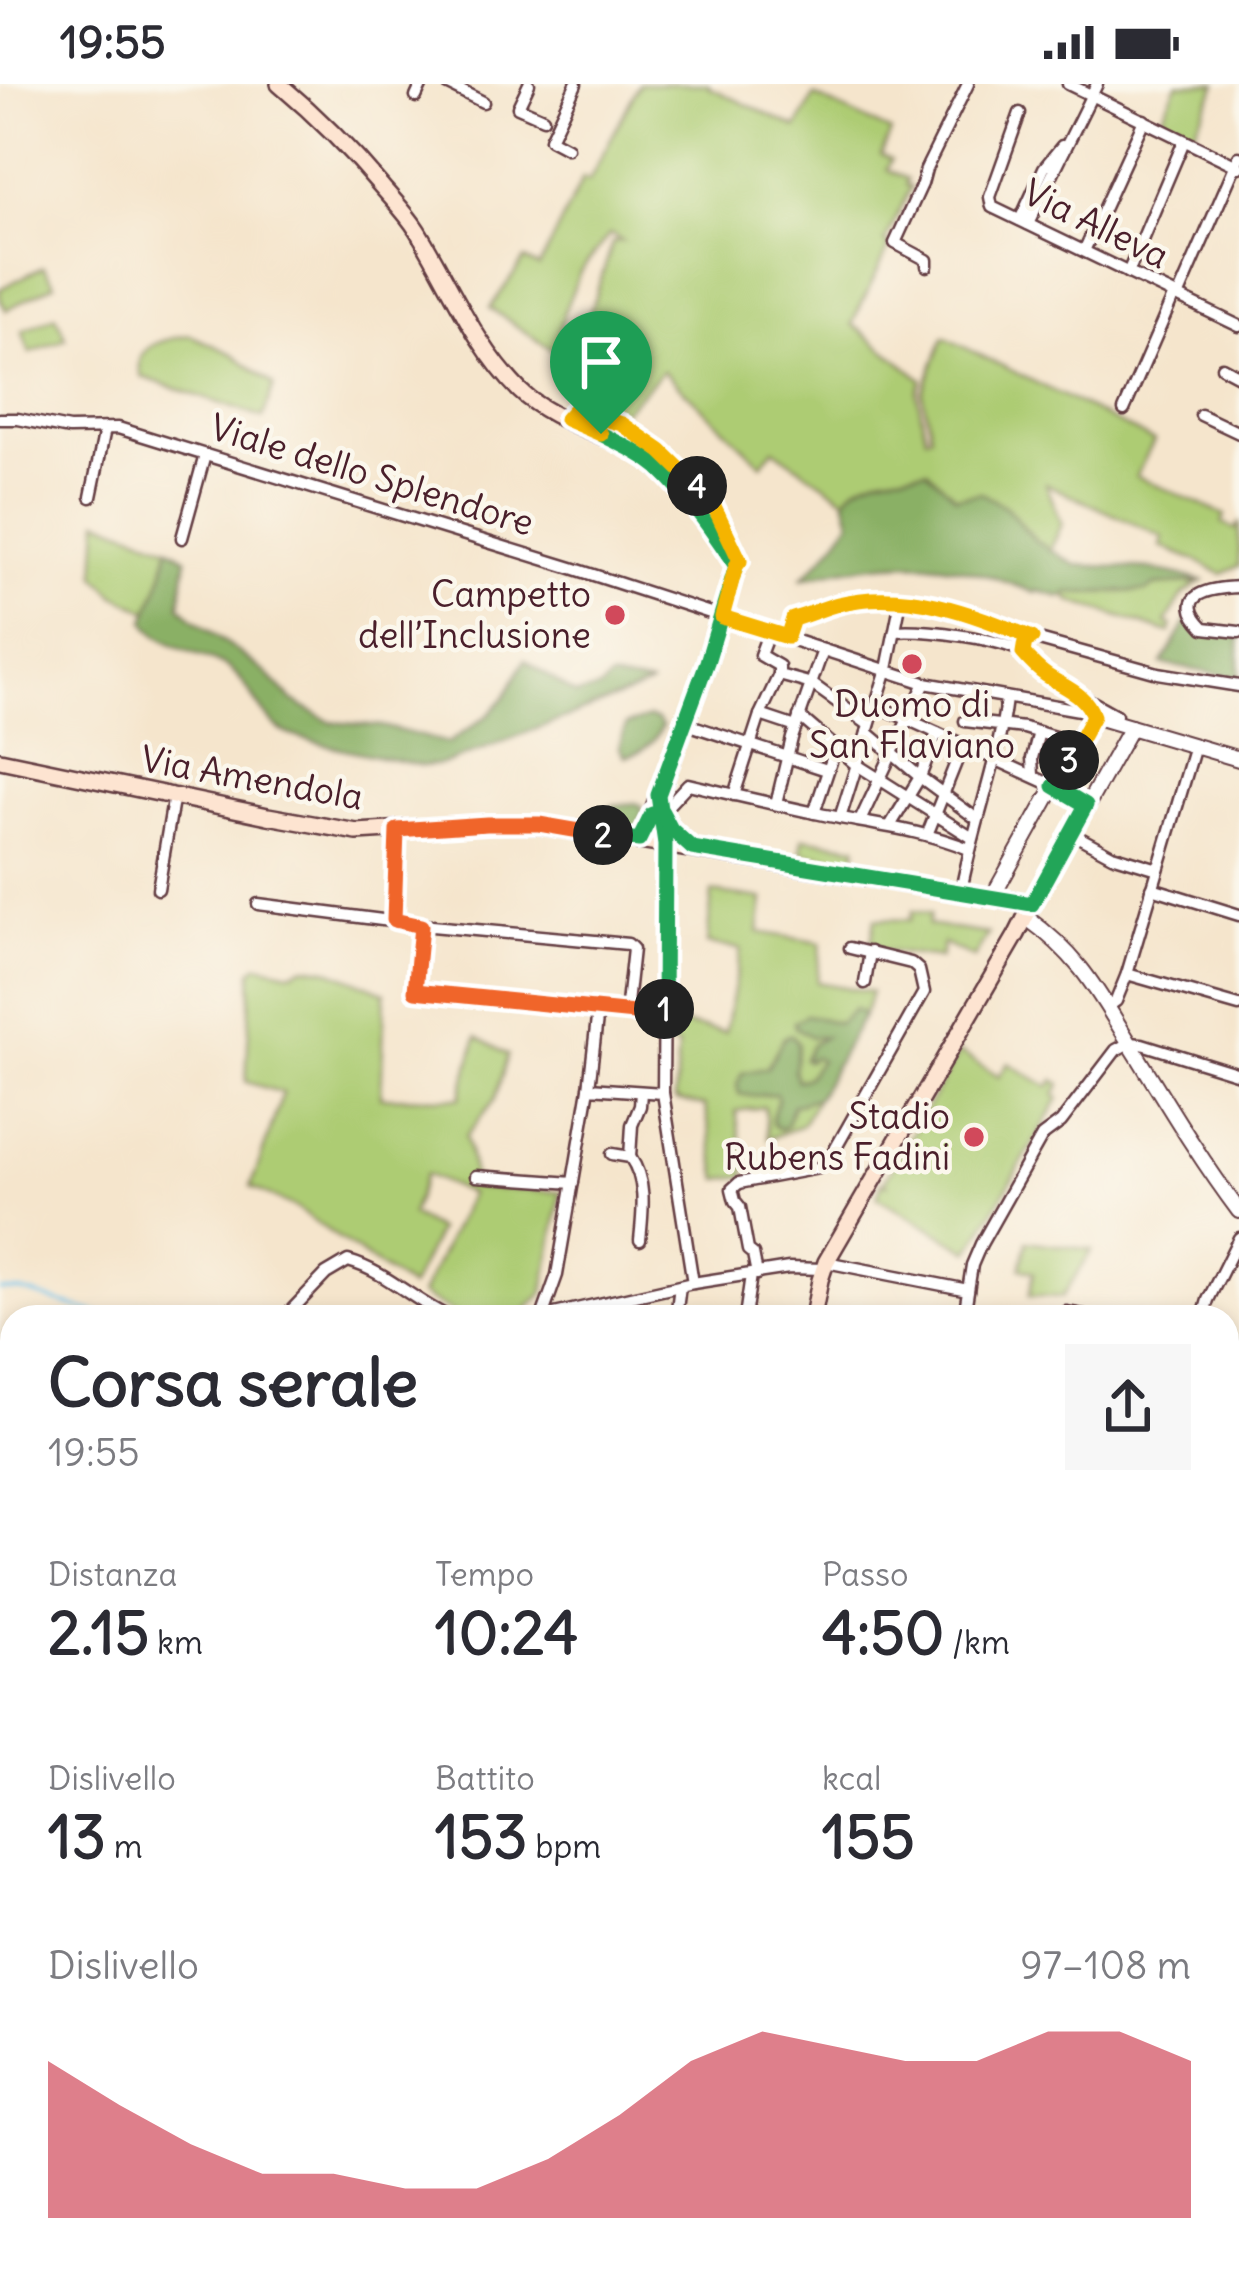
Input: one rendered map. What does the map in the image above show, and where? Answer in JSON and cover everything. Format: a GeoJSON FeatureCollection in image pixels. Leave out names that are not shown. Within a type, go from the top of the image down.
{"type":"FeatureCollection","features":[{"type":"Feature","properties":{"kind":"main road"},"geometry":{"type":"LineString","coordinates":[[279,84],[345,142],[409,218],[472,330],[524,395],[658,467],[708,524],[736,566],[657,807],[652,842]]}},
{"type":"Feature","properties":{"kind":"main road","name":"Via Amendola"},"geometry":{"type":"LineString","coordinates":[[0,760],[357,832],[539,824],[993,896],[1029,911]]}},
{"type":"Feature","properties":{"kind":"main road"},"geometry":{"type":"LineString","coordinates":[[652,842],[657,807]]}},
{"type":"Feature","properties":{"kind":"main road"},"geometry":{"type":"LineString","coordinates":[[657,807],[671,829],[692,848]]}},
{"type":"Feature","properties":{"kind":"main road"},"geometry":{"type":"LineString","coordinates":[[816,1305],[824,1266],[1029,911]]}},
{"type":"Feature","properties":{"kind":"street"},"geometry":{"type":"LineString","coordinates":[[416,97],[422,84]]}},
{"type":"Feature","properties":{"kind":"street"},"geometry":{"type":"LineString","coordinates":[[447,84],[483,102]]}},
{"type":"Feature","properties":{"kind":"street"},"geometry":{"type":"LineString","coordinates":[[530,84],[518,106],[543,118]]}},
{"type":"Feature","properties":{"kind":"street"},"geometry":{"type":"LineString","coordinates":[[567,148],[550,139],[576,84]]}},
{"type":"Feature","properties":{"kind":"street"},"geometry":{"type":"LineString","coordinates":[[927,266],[927,260],[895,242],[968,84]]}},
{"type":"Feature","properties":{"kind":"street"},"geometry":{"type":"LineString","coordinates":[[1068,84],[1095,90],[1144,121],[1238,163],[1124,410]]}},
{"type":"Feature","properties":{"kind":"street"},"geometry":{"type":"LineString","coordinates":[[1024,222],[1044,168],[1069,140],[1095,90]]}},
{"type":"Feature","properties":{"kind":"street","name":"Via Alleva"},"geometry":{"type":"LineString","coordinates":[[1020,113],[990,197],[992,207],[1239,326]]}},
{"type":"Feature","properties":{"kind":"street"},"geometry":{"type":"LineString","coordinates":[[1084,251],[1144,121]]}},
{"type":"Feature","properties":{"kind":"street"},"geometry":{"type":"LineString","coordinates":[[1128,273],[1184,141]]}},
{"type":"Feature","properties":{"kind":"street"},"geometry":{"type":"LineString","coordinates":[[1222,367],[1239,376]]}},
{"type":"Feature","properties":{"kind":"street"},"geometry":{"type":"LineString","coordinates":[[1201,415],[1239,433]]}},
{"type":"Feature","properties":{"kind":"street","name":"Viale dello Splendore"},"geometry":{"type":"LineString","coordinates":[[0,419],[69,429],[118,428],[925,683],[1093,716]]}},
{"type":"Feature","properties":{"kind":"street"},"geometry":{"type":"LineString","coordinates":[[91,497],[105,429]]}},
{"type":"Feature","properties":{"kind":"street"},"geometry":{"type":"LineString","coordinates":[[182,538],[205,455]]}},
{"type":"Feature","properties":{"kind":"street"},"geometry":{"type":"LineString","coordinates":[[1239,587],[1205,589],[1196,596],[1193,609],[1204,628],[1239,632]]}},
{"type":"Feature","properties":{"kind":"street"},"geometry":{"type":"LineString","coordinates":[[840,818],[887,670],[901,600]]}},
{"type":"Feature","properties":{"kind":"street"},"geometry":{"type":"LineString","coordinates":[[787,637],[793,619],[836,604],[901,600],[953,608],[1032,638],[1159,673],[1239,686]]}},
{"type":"Feature","properties":{"kind":"street"},"geometry":{"type":"LineString","coordinates":[[979,640],[986,620]]}},
{"type":"Feature","properties":{"kind":"street"},"geometry":{"type":"LineString","coordinates":[[896,631],[920,629],[1017,649],[1048,677],[1131,727]]}},
{"type":"Feature","properties":{"kind":"street"},"geometry":{"type":"LineString","coordinates":[[734,795],[760,715],[779,675],[779,666],[760,655],[769,631]]}},
{"type":"Feature","properties":{"kind":"street"},"geometry":{"type":"LineString","coordinates":[[1017,649],[1032,638]]}},
{"type":"Feature","properties":{"kind":"street"},"geometry":{"type":"LineString","coordinates":[[776,804],[797,721],[823,650]]}},
{"type":"Feature","properties":{"kind":"street"},"geometry":{"type":"LineString","coordinates":[[779,675],[812,684],[976,819]]}},
{"type":"Feature","properties":{"kind":"street"},"geometry":{"type":"LineString","coordinates":[[860,820],[925,683]]}},
{"type":"Feature","properties":{"kind":"street"},"geometry":{"type":"LineString","coordinates":[[993,896],[1093,716],[1079,694]]}},
{"type":"Feature","properties":{"kind":"street"},"geometry":{"type":"LineString","coordinates":[[961,891],[1006,699]]}},
{"type":"Feature","properties":{"kind":"street"},"geometry":{"type":"LineString","coordinates":[[876,704],[1033,775],[1086,805]]}},
{"type":"Feature","properties":{"kind":"street"},"geometry":{"type":"LineString","coordinates":[[760,715],[797,721],[936,816],[969,849]]}},
{"type":"Feature","properties":{"kind":"street"},"geometry":{"type":"LineString","coordinates":[[1093,716],[1116,715]]}},
{"type":"Feature","properties":{"kind":"street"},"geometry":{"type":"LineString","coordinates":[[1093,716],[1239,759]]}},
{"type":"Feature","properties":{"kind":"street"},"geometry":{"type":"LineString","coordinates":[[965,721],[1039,732],[1078,744]]}},
{"type":"Feature","properties":{"kind":"street"},"geometry":{"type":"LineString","coordinates":[[684,722],[827,770]]}},
{"type":"Feature","properties":{"kind":"street"},"geometry":{"type":"LineString","coordinates":[[1131,727],[1029,911],[1109,1006],[1236,1199]]}},
{"type":"Feature","properties":{"kind":"street"},"geometry":{"type":"LineString","coordinates":[[1033,775],[1039,732]]}},
{"type":"Feature","properties":{"kind":"street"},"geometry":{"type":"LineString","coordinates":[[890,826],[920,777],[938,733]]}},
{"type":"Feature","properties":{"kind":"street"},"geometry":{"type":"LineString","coordinates":[[927,835],[963,745]]}},
{"type":"Feature","properties":{"kind":"street"},"geometry":{"type":"LineString","coordinates":[[1109,1006],[1116,1001],[1127,974],[1195,746]]}},
{"type":"Feature","properties":{"kind":"street"},"geometry":{"type":"LineString","coordinates":[[814,813],[836,747]]}},
{"type":"Feature","properties":{"kind":"street"},"geometry":{"type":"LineString","coordinates":[[657,807],[688,784],[890,826],[969,849]]}},
{"type":"Feature","properties":{"kind":"street"},"geometry":{"type":"LineString","coordinates":[[158,890],[173,795]]}},
{"type":"Feature","properties":{"kind":"street"},"geometry":{"type":"LineString","coordinates":[[394,920],[397,830]]}},
{"type":"Feature","properties":{"kind":"street"},"geometry":{"type":"LineString","coordinates":[[1071,832],[1112,855],[1158,869]]}},
{"type":"Feature","properties":{"kind":"street"},"geometry":{"type":"LineString","coordinates":[[652,842],[664,1016],[663,1093],[687,1284],[680,1305]]}},
{"type":"Feature","properties":{"kind":"street"},"geometry":{"type":"LineString","coordinates":[[1153,888],[1239,915]]}},
{"type":"Feature","properties":{"kind":"street"},"geometry":{"type":"LineString","coordinates":[[259,904],[421,926],[628,944],[633,950],[626,1013]]}},
{"type":"Feature","properties":{"kind":"street"},"geometry":{"type":"LineString","coordinates":[[421,926],[415,991],[664,1016]]}},
{"type":"Feature","properties":{"kind":"street"},"geometry":{"type":"LineString","coordinates":[[747,1305],[752,1275],[744,1256],[748,1250],[739,1183],[819,1168],[830,1160],[924,992],[919,970],[911,963],[850,948]]}},
{"type":"Feature","properties":{"kind":"street"},"geometry":{"type":"LineString","coordinates":[[865,983],[870,952]]}},
{"type":"Feature","properties":{"kind":"street"},"geometry":{"type":"LineString","coordinates":[[1127,974],[1239,1006]]}},
{"type":"Feature","properties":{"kind":"street"},"geometry":{"type":"LineString","coordinates":[[548,1305],[590,1088],[598,1010]]}},
{"type":"Feature","properties":{"kind":"street"},"geometry":{"type":"LineString","coordinates":[[966,1305],[972,1265],[981,1244],[1042,1136],[1061,1122],[1109,1058],[1129,1042],[1239,1074]]}},
{"type":"Feature","properties":{"kind":"street"},"geometry":{"type":"LineString","coordinates":[[590,1088],[663,1093]]}},
{"type":"Feature","properties":{"kind":"street"},"geometry":{"type":"LineString","coordinates":[[640,1240],[644,1200],[639,1170],[630,1156],[641,1092]]}},
{"type":"Feature","properties":{"kind":"street"},"geometry":{"type":"LineString","coordinates":[[612,1154],[630,1156]]}},
{"type":"Feature","properties":{"kind":"street"},"geometry":{"type":"LineString","coordinates":[[476,1176],[573,1183]]}},
{"type":"Feature","properties":{"kind":"street"},"geometry":{"type":"LineString","coordinates":[[1207,1305],[1239,1238]]}},
{"type":"Feature","properties":{"kind":"street"},"geometry":{"type":"LineString","coordinates":[[296,1305],[326,1274],[348,1261],[368,1266],[428,1305]]}},
{"type":"Feature","properties":{"kind":"street"},"geometry":{"type":"LineString","coordinates":[[597,1305],[687,1284],[824,1266],[968,1290]]}},
{"type":"Feature","properties":{"kind":"green space"},"geometry":{"type":"Polygon","coordinates":[[[639,84],[709,84],[797,128],[814,96],[891,132],[881,155],[891,160],[887,169],[907,179],[911,187],[885,242],[890,245],[852,324],[922,379],[917,393],[926,437],[931,435],[922,393],[944,337],[1154,441],[1136,476],[1225,515],[1222,523],[1235,529],[1239,524],[1239,566],[1222,574],[1161,547],[1163,537],[1046,484],[1062,524],[1050,550],[1006,507],[956,497],[927,470],[871,479],[845,498],[773,449],[762,464],[663,371],[623,411],[572,389],[568,380],[613,242],[622,241],[610,234],[580,272],[555,352],[490,308],[524,260],[539,267],[583,178],[589,181],[639,84]]]}},
{"type":"Feature","properties":{"kind":"green space"},"geometry":{"type":"Polygon","coordinates":[[[1177,84],[1217,84],[1192,136],[1160,120],[1177,84]]]}},
{"type":"Feature","properties":{"kind":"green space"},"geometry":{"type":"Polygon","coordinates":[[[43,267],[55,284],[6,310],[0,289],[43,267]]]}},
{"type":"Feature","properties":{"kind":"green space"},"geometry":{"type":"Polygon","coordinates":[[[56,316],[66,339],[30,353],[22,331],[56,316]]]}},
{"type":"Feature","properties":{"kind":"green space"},"geometry":{"type":"Polygon","coordinates":[[[190,335],[233,354],[274,385],[263,418],[142,377],[141,358],[146,351],[190,335]]]}},
{"type":"Feature","properties":{"kind":"green space"},"geometry":{"type":"Polygon","coordinates":[[[927,470],[956,497],[981,493],[1006,507],[1036,541],[1076,565],[1151,569],[1205,581],[1061,597],[929,564],[864,566],[801,579],[851,521],[845,498],[853,489],[882,476],[927,470]]]}},
{"type":"Feature","properties":{"kind":"green space"},"geometry":{"type":"Polygon","coordinates":[[[99,520],[169,547],[149,612],[115,595],[96,575],[99,520]]]}},
{"type":"Feature","properties":{"kind":"green space"},"geometry":{"type":"Polygon","coordinates":[[[169,547],[187,558],[180,605],[266,673],[293,701],[330,722],[382,726],[448,743],[490,714],[525,660],[576,695],[601,689],[610,679],[652,685],[444,764],[422,766],[304,739],[271,722],[232,671],[171,643],[145,621],[169,547]]]}},
{"type":"Feature","properties":{"kind":"green space"},"geometry":{"type":"Polygon","coordinates":[[[1198,584],[1183,595],[1166,623],[1172,626],[1170,633],[1064,596],[1147,591],[1198,584]]]}},
{"type":"Feature","properties":{"kind":"green space"},"geometry":{"type":"Polygon","coordinates":[[[1189,618],[1204,632],[1239,636],[1239,678],[1162,664],[1189,618]]]}},
{"type":"Feature","properties":{"kind":"green space"},"geometry":{"type":"Polygon","coordinates":[[[649,718],[662,726],[656,737],[643,750],[625,756],[619,747],[626,725],[649,718]]]}},
{"type":"Feature","properties":{"kind":"green space"},"geometry":{"type":"Polygon","coordinates":[[[636,803],[643,815],[636,830],[613,829],[608,809],[636,803]]]}},
{"type":"Feature","properties":{"kind":"green space"},"geometry":{"type":"Polygon","coordinates":[[[803,838],[857,846],[855,861],[801,853],[803,838]]]}},
{"type":"Feature","properties":{"kind":"green space"},"geometry":{"type":"Polygon","coordinates":[[[712,892],[763,899],[759,932],[821,943],[817,982],[871,992],[866,1010],[802,1125],[768,1139],[764,1107],[736,1111],[746,1176],[719,1179],[705,1106],[675,1100],[678,1046],[668,1045],[668,1022],[725,1032],[741,949],[707,944],[712,892]]]}},
{"type":"Feature","properties":{"kind":"green space"},"geometry":{"type":"Polygon","coordinates":[[[913,911],[930,914],[928,925],[988,934],[974,958],[943,944],[940,958],[870,949],[875,919],[910,920],[913,911]]]}},
{"type":"Feature","properties":{"kind":"green space"},"geometry":{"type":"Polygon","coordinates":[[[258,965],[290,972],[305,966],[326,969],[385,992],[381,1097],[460,1098],[477,1037],[508,1055],[495,1099],[466,1136],[476,1188],[561,1192],[544,1292],[531,1305],[439,1305],[421,1295],[470,1194],[425,1174],[411,1215],[438,1230],[410,1288],[294,1207],[251,1187],[283,1093],[246,1082],[252,970],[258,965]]]}},
{"type":"Feature","properties":{"kind":"green space"},"geometry":{"type":"Polygon","coordinates":[[[854,1009],[864,1014],[817,1098],[793,1105],[784,1127],[773,1125],[776,1094],[739,1094],[742,1073],[767,1068],[788,1035],[798,1043],[797,1081],[807,1077],[820,1060],[804,1059],[811,1045],[824,1037],[811,1037],[794,1022],[806,1015],[839,1023],[854,1009]]]}},
{"type":"Feature","properties":{"kind":"green space","name":"Stadio Rubens Fadini"},"geometry":{"type":"Polygon","coordinates":[[[961,1053],[999,1077],[1008,1063],[1049,1087],[1054,1080],[1061,1084],[1055,1095],[1059,1098],[970,1251],[877,1197],[961,1053]]]}},
{"type":"Feature","properties":{"kind":"green space"},"geometry":{"type":"Polygon","coordinates":[[[1027,1241],[1092,1250],[1062,1297],[1029,1296],[1034,1272],[1021,1268],[1027,1241]]]}},
{"type":"Feature","properties":{"kind":"waterway"},"geometry":{"type":"LineString","coordinates":[[0,1290],[22,1291],[69,1305]]}},
{"type":"Feature","properties":{"kind":"place","name":"Campetto dell’Inclusione"},"geometry":{"type":"Point","coordinates":[615,615]}},
{"type":"Feature","properties":{"kind":"place","name":"Duomo di San Flaviano"},"geometry":{"type":"Point","coordinates":[912,664]}},
{"type":"Feature","properties":{"kind":"place","name":"Stadio Rubens Fadini"},"geometry":{"type":"Point","coordinates":[974,1137]}},
{"type":"Feature","properties":{"kind":"route"},"geometry":{"type":"LineString","coordinates":[[601,434],[566,419],[568,414],[574,410],[622,424],[661,451],[712,502],[740,561],[722,617],[787,637],[793,619],[836,604],[901,600],[953,608],[1032,638],[1025,641],[1023,653],[1048,677],[1079,694],[1093,716],[1054,786],[1086,805],[1032,904],[692,848],[671,829],[662,812],[652,814],[639,840],[539,824],[397,830],[394,920],[421,926],[415,991],[664,1016],[665,844],[662,812],[658,795],[736,566],[708,524],[658,467],[601,434]]}}]}
